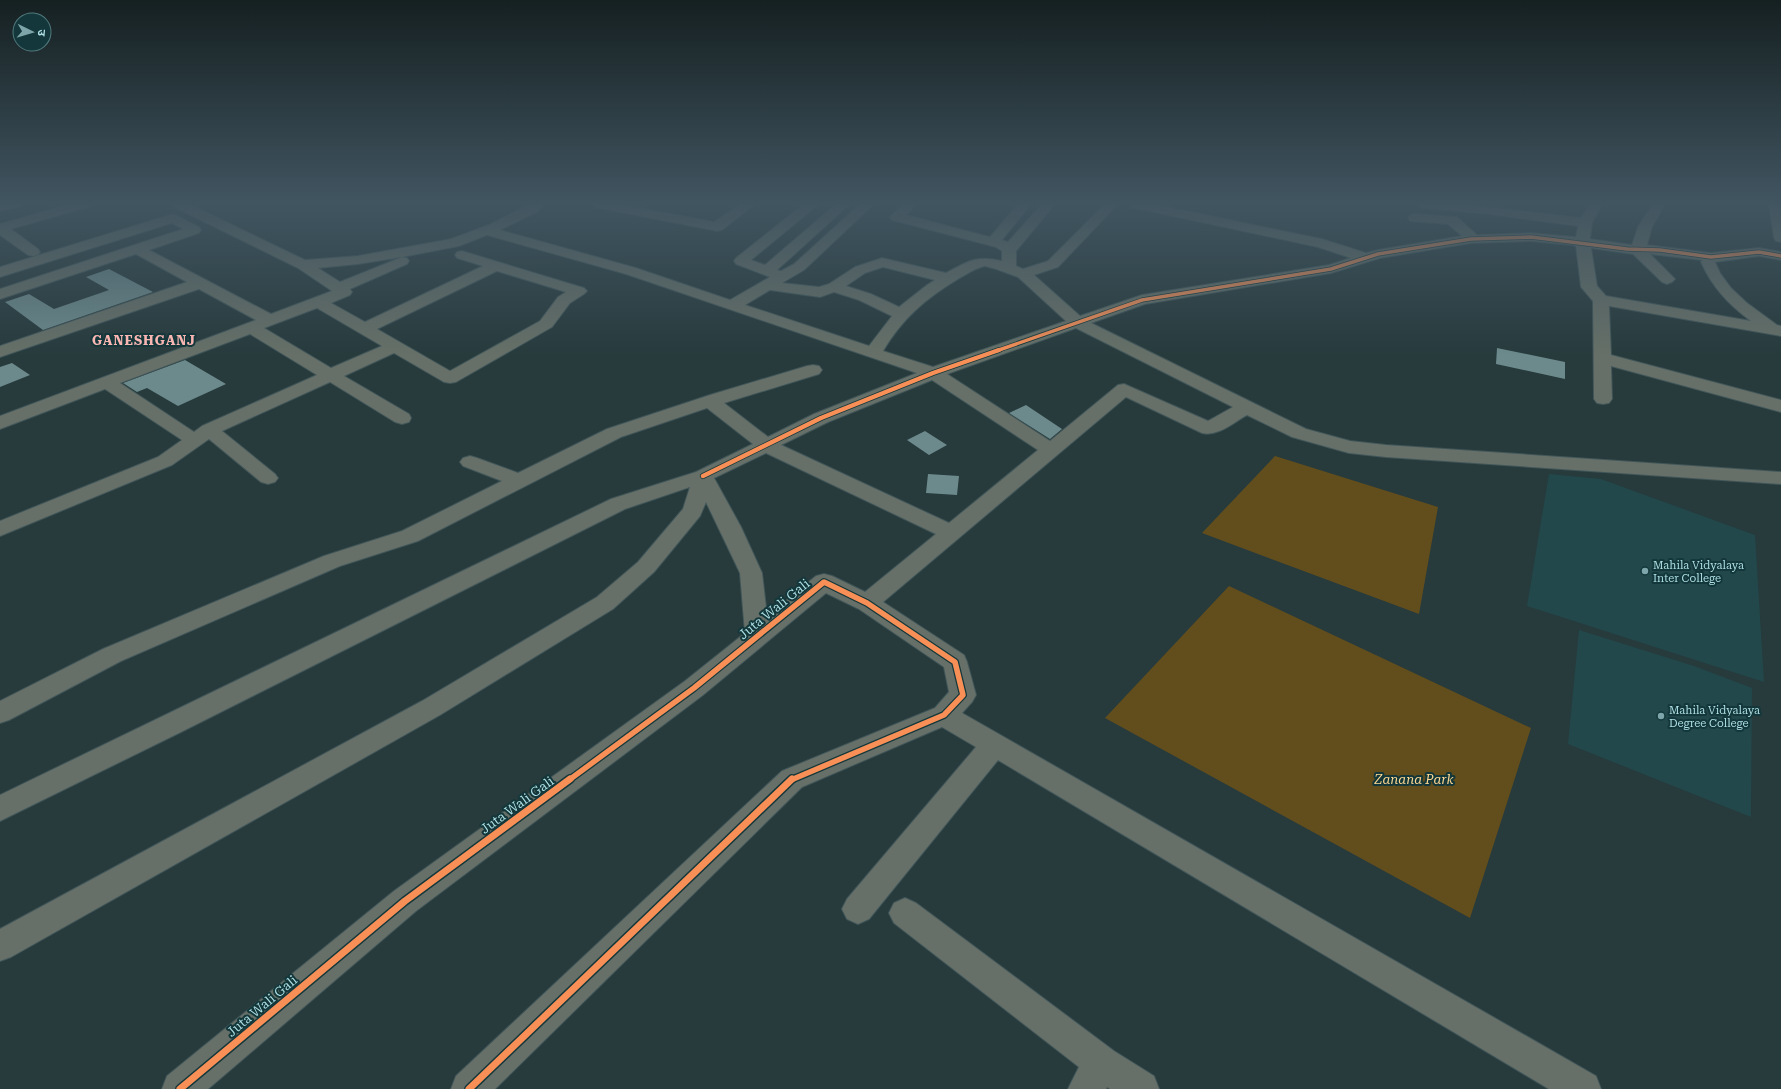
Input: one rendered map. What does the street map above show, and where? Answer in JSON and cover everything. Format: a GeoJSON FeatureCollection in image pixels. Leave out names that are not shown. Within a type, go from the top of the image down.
{"type":"FeatureCollection","features":[{"type":"Feature","properties":{"kind":"street"},"geometry":{"type":"LineString","coordinates":[[0,262],[24,255]]}},
{"type":"Feature","properties":{"kind":"street"},"geometry":{"type":"LineString","coordinates":[[0,272],[55,255]]}},
{"type":"Feature","properties":{"kind":"street"},"geometry":{"type":"LineString","coordinates":[[0,294],[119,255]]}},
{"type":"Feature","properties":{"kind":"street"},"geometry":{"type":"LineString","coordinates":[[148,255],[269,320]]}},
{"type":"Feature","properties":{"kind":"street"},"geometry":{"type":"LineString","coordinates":[[0,423],[344,292],[303,265],[282,255]]}},
{"type":"Feature","properties":{"kind":"street"},"geometry":{"type":"LineString","coordinates":[[303,265],[358,260],[388,255]]}},
{"type":"Feature","properties":{"kind":"street"},"geometry":{"type":"LineString","coordinates":[[339,288],[409,258],[406,255]]}},
{"type":"Feature","properties":{"kind":"street"},"geometry":{"type":"LineString","coordinates":[[318,302],[450,378],[546,324],[564,300],[579,291],[495,266],[464,255]]}},
{"type":"Feature","properties":{"kind":"street"},"geometry":{"type":"LineString","coordinates":[[575,255],[631,270],[731,306],[874,352],[933,373],[1051,450]]}},
{"type":"Feature","properties":{"kind":"street"},"geometry":{"type":"LineString","coordinates":[[749,255],[741,261],[767,278],[796,290],[820,292],[834,287],[860,270],[882,262],[947,278]]}},
{"type":"Feature","properties":{"kind":"street"},"geometry":{"type":"LineString","coordinates":[[731,306],[767,278],[791,255]]}},
{"type":"Feature","properties":{"kind":"street"},"geometry":{"type":"LineString","coordinates":[[767,278],[782,277],[799,267],[812,255]]}},
{"type":"Feature","properties":{"kind":"street"},"geometry":{"type":"LineString","coordinates":[[1008,255],[1009,268]]}},
{"type":"Feature","properties":{"kind":"street"},"geometry":{"type":"LineString","coordinates":[[1023,274],[1054,264],[1063,255]]}},
{"type":"Feature","properties":{"kind":"street"},"geometry":{"type":"LineString","coordinates":[[1357,255],[1366,258]]}},
{"type":"Feature","properties":{"kind":"street"},"geometry":{"type":"LineString","coordinates":[[0,808],[172,725],[618,504],[703,476],[821,418],[933,373],[1142,300],[1331,269],[1376,255]]}},
{"type":"Feature","properties":{"kind":"street"},"geometry":{"type":"LineString","coordinates":[[1585,255],[1589,287],[1600,300],[1604,399]]}},
{"type":"Feature","properties":{"kind":"street"},"geometry":{"type":"LineString","coordinates":[[1643,255],[1667,279]]}},
{"type":"Feature","properties":{"kind":"street"},"geometry":{"type":"LineString","coordinates":[[1695,255],[1711,257],[1732,255]]}},
{"type":"Feature","properties":{"kind":"street"},"geometry":{"type":"LineString","coordinates":[[1711,257],[1708,262],[1712,275],[1729,296],[1777,330]]}},
{"type":"Feature","properties":{"kind":"street"},"geometry":{"type":"LineString","coordinates":[[874,352],[884,336],[902,314],[932,288],[973,264],[985,262],[1009,268],[1023,274],[1078,323],[1300,433],[1349,447],[1394,452],[1781,478]]}},
{"type":"Feature","properties":{"kind":"street"},"geometry":{"type":"LineString","coordinates":[[365,329],[495,266]]}},
{"type":"Feature","properties":{"kind":"street"},"geometry":{"type":"LineString","coordinates":[[0,352],[200,283]]}},
{"type":"Feature","properties":{"kind":"street"},"geometry":{"type":"LineString","coordinates":[[834,287],[865,297],[902,314]]}},
{"type":"Feature","properties":{"kind":"street"},"geometry":{"type":"LineString","coordinates":[[1600,300],[1777,330]]}},
{"type":"Feature","properties":{"kind":"street"},"geometry":{"type":"LineString","coordinates":[[250,327],[402,418]]}},
{"type":"Feature","properties":{"kind":"street"},"geometry":{"type":"LineString","coordinates":[[0,529],[165,461],[202,435],[395,346]]}},
{"type":"Feature","properties":{"kind":"street"},"geometry":{"type":"LineString","coordinates":[[1602,358],[1781,406]]}},
{"type":"Feature","properties":{"kind":"street"},"geometry":{"type":"LineString","coordinates":[[0,713],[112,655],[332,561],[410,536],[614,433],[710,401],[813,370]]}},
{"type":"Feature","properties":{"kind":"street"},"geometry":{"type":"LineString","coordinates":[[106,382],[202,435],[268,478]]}},
{"type":"Feature","properties":{"kind":"street"},"geometry":{"type":"LineString","coordinates":[[867,603],[1124,389],[1209,429],[1247,407]]}},
{"type":"Feature","properties":{"kind":"street"},"geometry":{"type":"LineString","coordinates":[[710,401],[766,445],[951,533]]}},
{"type":"Feature","properties":{"kind":"street"},"geometry":{"type":"LineString","coordinates":[[470,462],[519,481]]}},
{"type":"Feature","properties":{"kind":"street"},"geometry":{"type":"LineString","coordinates":[[703,476],[730,527],[751,572],[757,636]]}},
{"type":"Feature","properties":{"kind":"street"},"geometry":{"type":"LineString","coordinates":[[0,946],[431,708],[605,603],[646,567],[693,511],[703,476]]}},
{"type":"Feature","properties":{"kind":"street","name":"Juta Wali Gali"},"geometry":{"type":"LineString","coordinates":[[180,1089],[406,901],[694,688],[824,582],[867,603],[955,662],[963,695],[944,715],[792,779],[469,1089]]}},
{"type":"Feature","properties":{"kind":"street"},"geometry":{"type":"LineString","coordinates":[[944,715],[1584,1089]]}},
{"type":"Feature","properties":{"kind":"street"},"geometry":{"type":"LineString","coordinates":[[858,909],[994,745]]}},
{"type":"Feature","properties":{"kind":"street"},"geometry":{"type":"LineString","coordinates":[[905,913],[1094,1076],[1141,1089]]}},
{"type":"Feature","properties":{"kind":"shaded area","name":"Mahila Vidyalaya Inter College"},"geometry":{"type":"Polygon","coordinates":[[[1549,474],[1601,479],[1755,535],[1764,682],[1527,606],[1549,474]]]}},
{"type":"Feature","properties":{"kind":"shaded area","name":"Mahila Vidyalaya Degree College"},"geometry":{"type":"Polygon","coordinates":[[[1579,630],[1694,666],[1752,688],[1751,817],[1568,744],[1579,630]]]}},
{"type":"Feature","properties":{"kind":"green space"},"geometry":{"type":"Polygon","coordinates":[[[1275,456],[1438,507],[1419,614],[1202,533],[1275,456]]]}},
{"type":"Feature","properties":{"kind":"green space","name":"Zanana Park"},"geometry":{"type":"Polygon","coordinates":[[[1229,586],[1531,728],[1470,918],[1105,718],[1229,586]]]}},
{"type":"Feature","properties":{"kind":"building"},"geometry":{"type":"Polygon","coordinates":[[[109,269],[153,292],[43,330],[5,302],[29,294],[54,309],[109,290],[86,277],[109,269]]]}},
{"type":"Feature","properties":{"kind":"building"},"geometry":{"type":"Polygon","coordinates":[[[1497,348],[1565,362],[1565,379],[1496,364],[1497,348]]]}},
{"type":"Feature","properties":{"kind":"building"},"geometry":{"type":"Polygon","coordinates":[[[185,360],[226,384],[178,406],[147,388],[137,392],[123,383],[185,360]]]}},
{"type":"Feature","properties":{"kind":"building"},"geometry":{"type":"Polygon","coordinates":[[[12,363],[30,375],[0,387],[0,367],[12,363]]]}},
{"type":"Feature","properties":{"kind":"building"},"geometry":{"type":"Polygon","coordinates":[[[1026,405],[1062,429],[1050,439],[1009,413],[1026,405]]]}},
{"type":"Feature","properties":{"kind":"building"},"geometry":{"type":"Polygon","coordinates":[[[925,431],[947,445],[929,455],[907,440],[925,431]]]}},
{"type":"Feature","properties":{"kind":"building"},"geometry":{"type":"Polygon","coordinates":[[[928,474],[959,476],[957,495],[926,493],[928,474]]]}},
{"type":"Feature","properties":{"kind":"cycle path"},"geometry":{"type":"LineString","coordinates":[[703,476],[821,418],[933,373],[1142,300],[1331,269],[1375,255]]}},
{"type":"Feature","properties":{"kind":"cycle path"},"geometry":{"type":"LineString","coordinates":[[1695,255],[1711,257],[1732,255]]}},
{"type":"Feature","properties":{"kind":"cycle path"},"geometry":{"type":"LineString","coordinates":[[1775,255],[1781,256]]}},
{"type":"Feature","properties":{"kind":"cycle path"},"geometry":{"type":"LineString","coordinates":[[180,1089],[405,901],[694,688],[824,582],[867,603],[955,662],[963,695],[944,715],[792,779],[469,1089]]}},
{"type":"Feature","properties":{"kind":"place","name":"Mahila Vidyalaya Inter College"},"geometry":{"type":"Point","coordinates":[1645,571]}},
{"type":"Feature","properties":{"kind":"place","name":"Mahila Vidyalaya Degree College"},"geometry":{"type":"Point","coordinates":[1661,716]}},
{"type":"Feature","properties":{"kind":"district","name":"GANESHGANJ"},"geometry":{"type":"Point","coordinates":[144,340]}}]}
